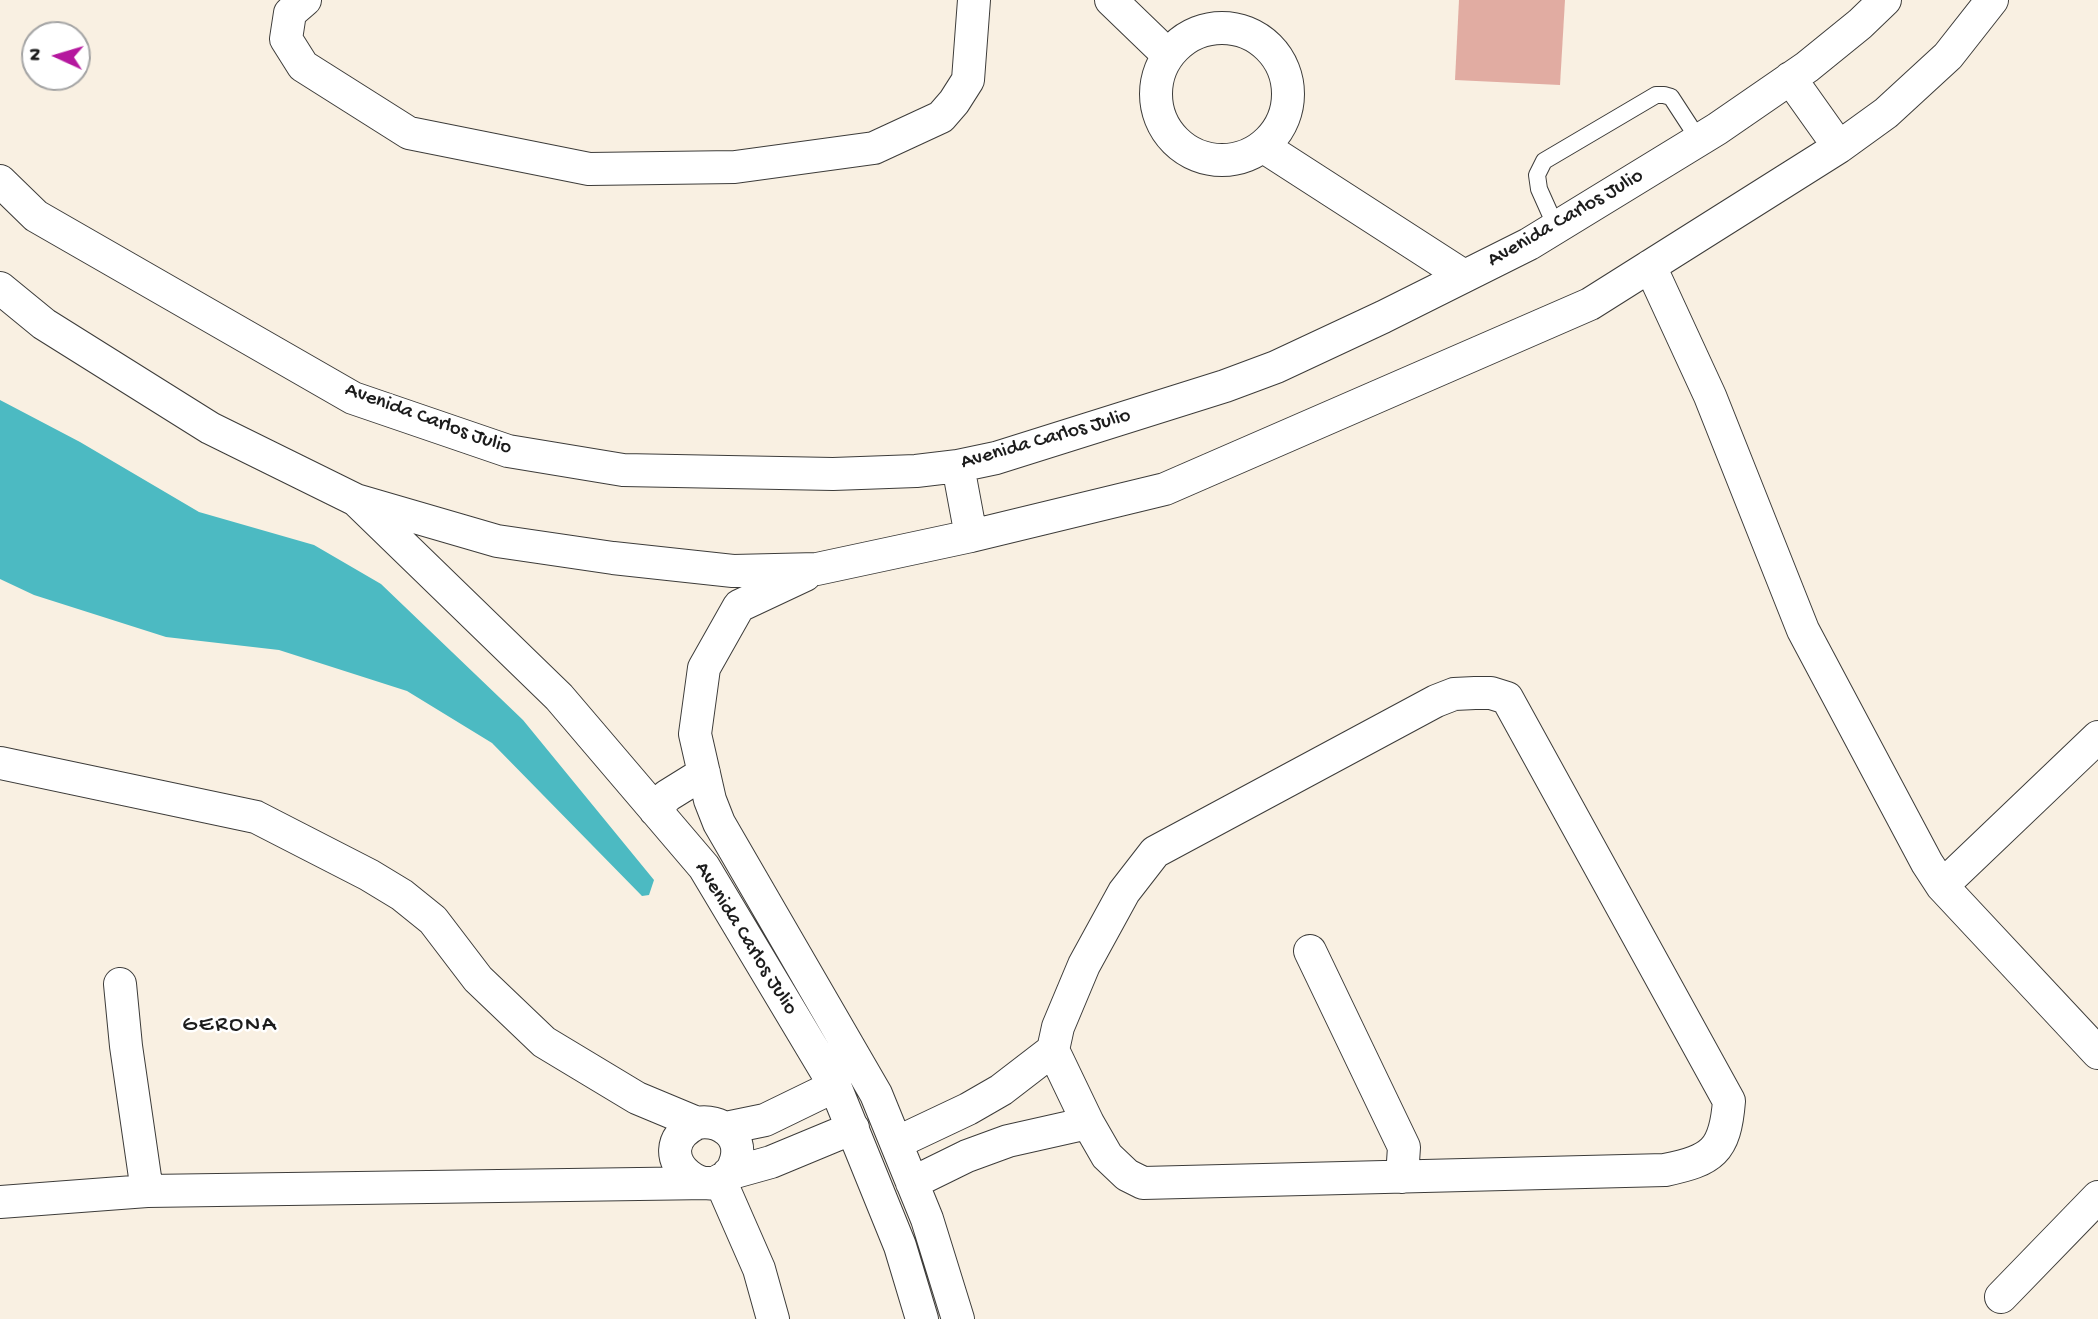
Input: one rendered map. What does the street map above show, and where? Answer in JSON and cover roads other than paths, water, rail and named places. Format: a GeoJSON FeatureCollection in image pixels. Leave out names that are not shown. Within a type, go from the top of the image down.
{"type":"FeatureCollection","features":[{"type":"Feature","properties":{"kind":"street"},"geometry":{"type":"LineString","coordinates":[[304,0],[290,13],[286,39],[303,66],[409,133],[589,169],[735,167],[874,148],[941,117],[954,102],[968,80],[974,0]]}},
{"type":"Feature","properties":{"kind":"street"},"geometry":{"type":"LineString","coordinates":[[1111,0],[1168,55]]}},
{"type":"Feature","properties":{"kind":"street","name":"Avenida Carlos Julio"},"geometry":{"type":"LineString","coordinates":[[0,181],[36,216],[354,398],[508,451],[623,470],[833,474],[916,471],[958,466],[1009,454],[1225,386],[1276,367],[1464,276],[1529,244],[1699,141],[1790,78],[1860,24],[1885,0]]}},
{"type":"Feature","properties":{"kind":"street","name":"Avenida Carlos Julio"},"geometry":{"type":"LineString","coordinates":[[0,288],[44,324],[210,428],[356,500],[497,541],[613,558],[733,571],[817,569],[971,536],[1165,489],[1590,304],[1839,147],[1886,113],[1948,56],[1992,0]]}},
{"type":"Feature","properties":{"kind":"street"},"geometry":{"type":"LineString","coordinates":[[1216,28],[1235,28],[1253,35],[1269,46],[1280,61],[1287,79],[1289,97],[1277,134],[1264,147],[1247,157],[1229,161],[1209,160],[1192,154],[1176,143],[1165,128],[1158,110],[1156,91],[1159,73],[1168,55],[1181,42],[1198,32],[1216,28]]}},
{"type":"Feature","properties":{"kind":"street"},"geometry":{"type":"LineString","coordinates":[[1790,78],[1839,147]]}},
{"type":"Feature","properties":{"kind":"street"},"geometry":{"type":"LineString","coordinates":[[1264,147],[1464,276]]}},
{"type":"Feature","properties":{"kind":"street"},"geometry":{"type":"LineString","coordinates":[[1650,266],[1710,396],[1802,630],[1927,863],[1942,886],[2098,1052]]}},
{"type":"Feature","properties":{"kind":"street"},"geometry":{"type":"LineString","coordinates":[[958,466],[971,536]]}},
{"type":"Feature","properties":{"kind":"street","name":"Avenida Carlos Julio"},"geometry":{"type":"LineString","coordinates":[[356,500],[559,697],[704,867],[835,1086],[900,1246],[922,1319]]}},
{"type":"Feature","properties":{"kind":"street","name":"Avenida Carlos Julio"},"geometry":{"type":"LineString","coordinates":[[817,569],[739,606],[704,668],[695,734],[710,800],[719,823],[876,1094],[927,1219],[958,1319]]}},
{"type":"Feature","properties":{"kind":"street"},"geometry":{"type":"LineString","coordinates":[[1491,693],[1507,698],[1729,1101],[1727,1125],[1713,1153],[1696,1163],[1665,1170],[1402,1177],[1143,1183],[1127,1175],[1107,1156],[1053,1050],[1058,1027],[1084,965],[1124,892],[1155,852],[1436,701],[1454,694],[1491,693]]}},
{"type":"Feature","properties":{"kind":"street"},"geometry":{"type":"LineString","coordinates":[[1942,886],[2098,737]]}},
{"type":"Feature","properties":{"kind":"street"},"geometry":{"type":"LineString","coordinates":[[0,763],[257,817],[369,874],[402,895],[433,920],[478,979],[544,1042],[637,1098],[711,1125],[733,1136],[737,1156],[719,1179]]}},
{"type":"Feature","properties":{"kind":"street"},"geometry":{"type":"LineString","coordinates":[[655,810],[667,796],[704,773]]}},
{"type":"Feature","properties":{"kind":"street"},"geometry":{"type":"LineString","coordinates":[[1310,951],[1404,1147],[1402,1177]]}},
{"type":"Feature","properties":{"kind":"street"},"geometry":{"type":"LineString","coordinates":[[120,984],[147,1191]]}},
{"type":"Feature","properties":{"kind":"street"},"geometry":{"type":"LineString","coordinates":[[896,1143],[1001,1090],[1053,1050]]}},
{"type":"Feature","properties":{"kind":"street"},"geometry":{"type":"LineString","coordinates":[[835,1086],[765,1120],[688,1127],[677,1144],[678,1164],[691,1179],[700,1183],[771,1162],[853,1128]]}},
{"type":"Feature","properties":{"kind":"street"},"geometry":{"type":"LineString","coordinates":[[912,1183],[967,1156],[1008,1142],[1088,1123]]}},
{"type":"Feature","properties":{"kind":"street"},"geometry":{"type":"LineString","coordinates":[[0,1202],[147,1191],[719,1179]]}},
{"type":"Feature","properties":{"kind":"street"},"geometry":{"type":"LineString","coordinates":[[719,1179],[759,1269],[773,1319]]}},
{"type":"Feature","properties":{"kind":"street"},"geometry":{"type":"LineString","coordinates":[[2001,1297],[2098,1197]]}},
{"type":"Feature","properties":{"kind":"lane"},"geometry":{"type":"LineString","coordinates":[[1556,228],[1539,189],[1537,175],[1544,161],[1656,95],[1671,97],[1699,141]]}},
{"type":"Feature","properties":{"kind":"water"},"geometry":{"type":"Polygon","coordinates":[[[0,400],[80,442],[199,512],[314,545],[381,584],[523,720],[654,880],[649,895],[642,896],[492,743],[407,691],[279,650],[166,637],[34,595],[0,579],[0,400]]]}},
{"type":"Feature","properties":{"kind":"district","name":"GERONA"},"geometry":{"type":"Point","coordinates":[230,1026]}}]}
